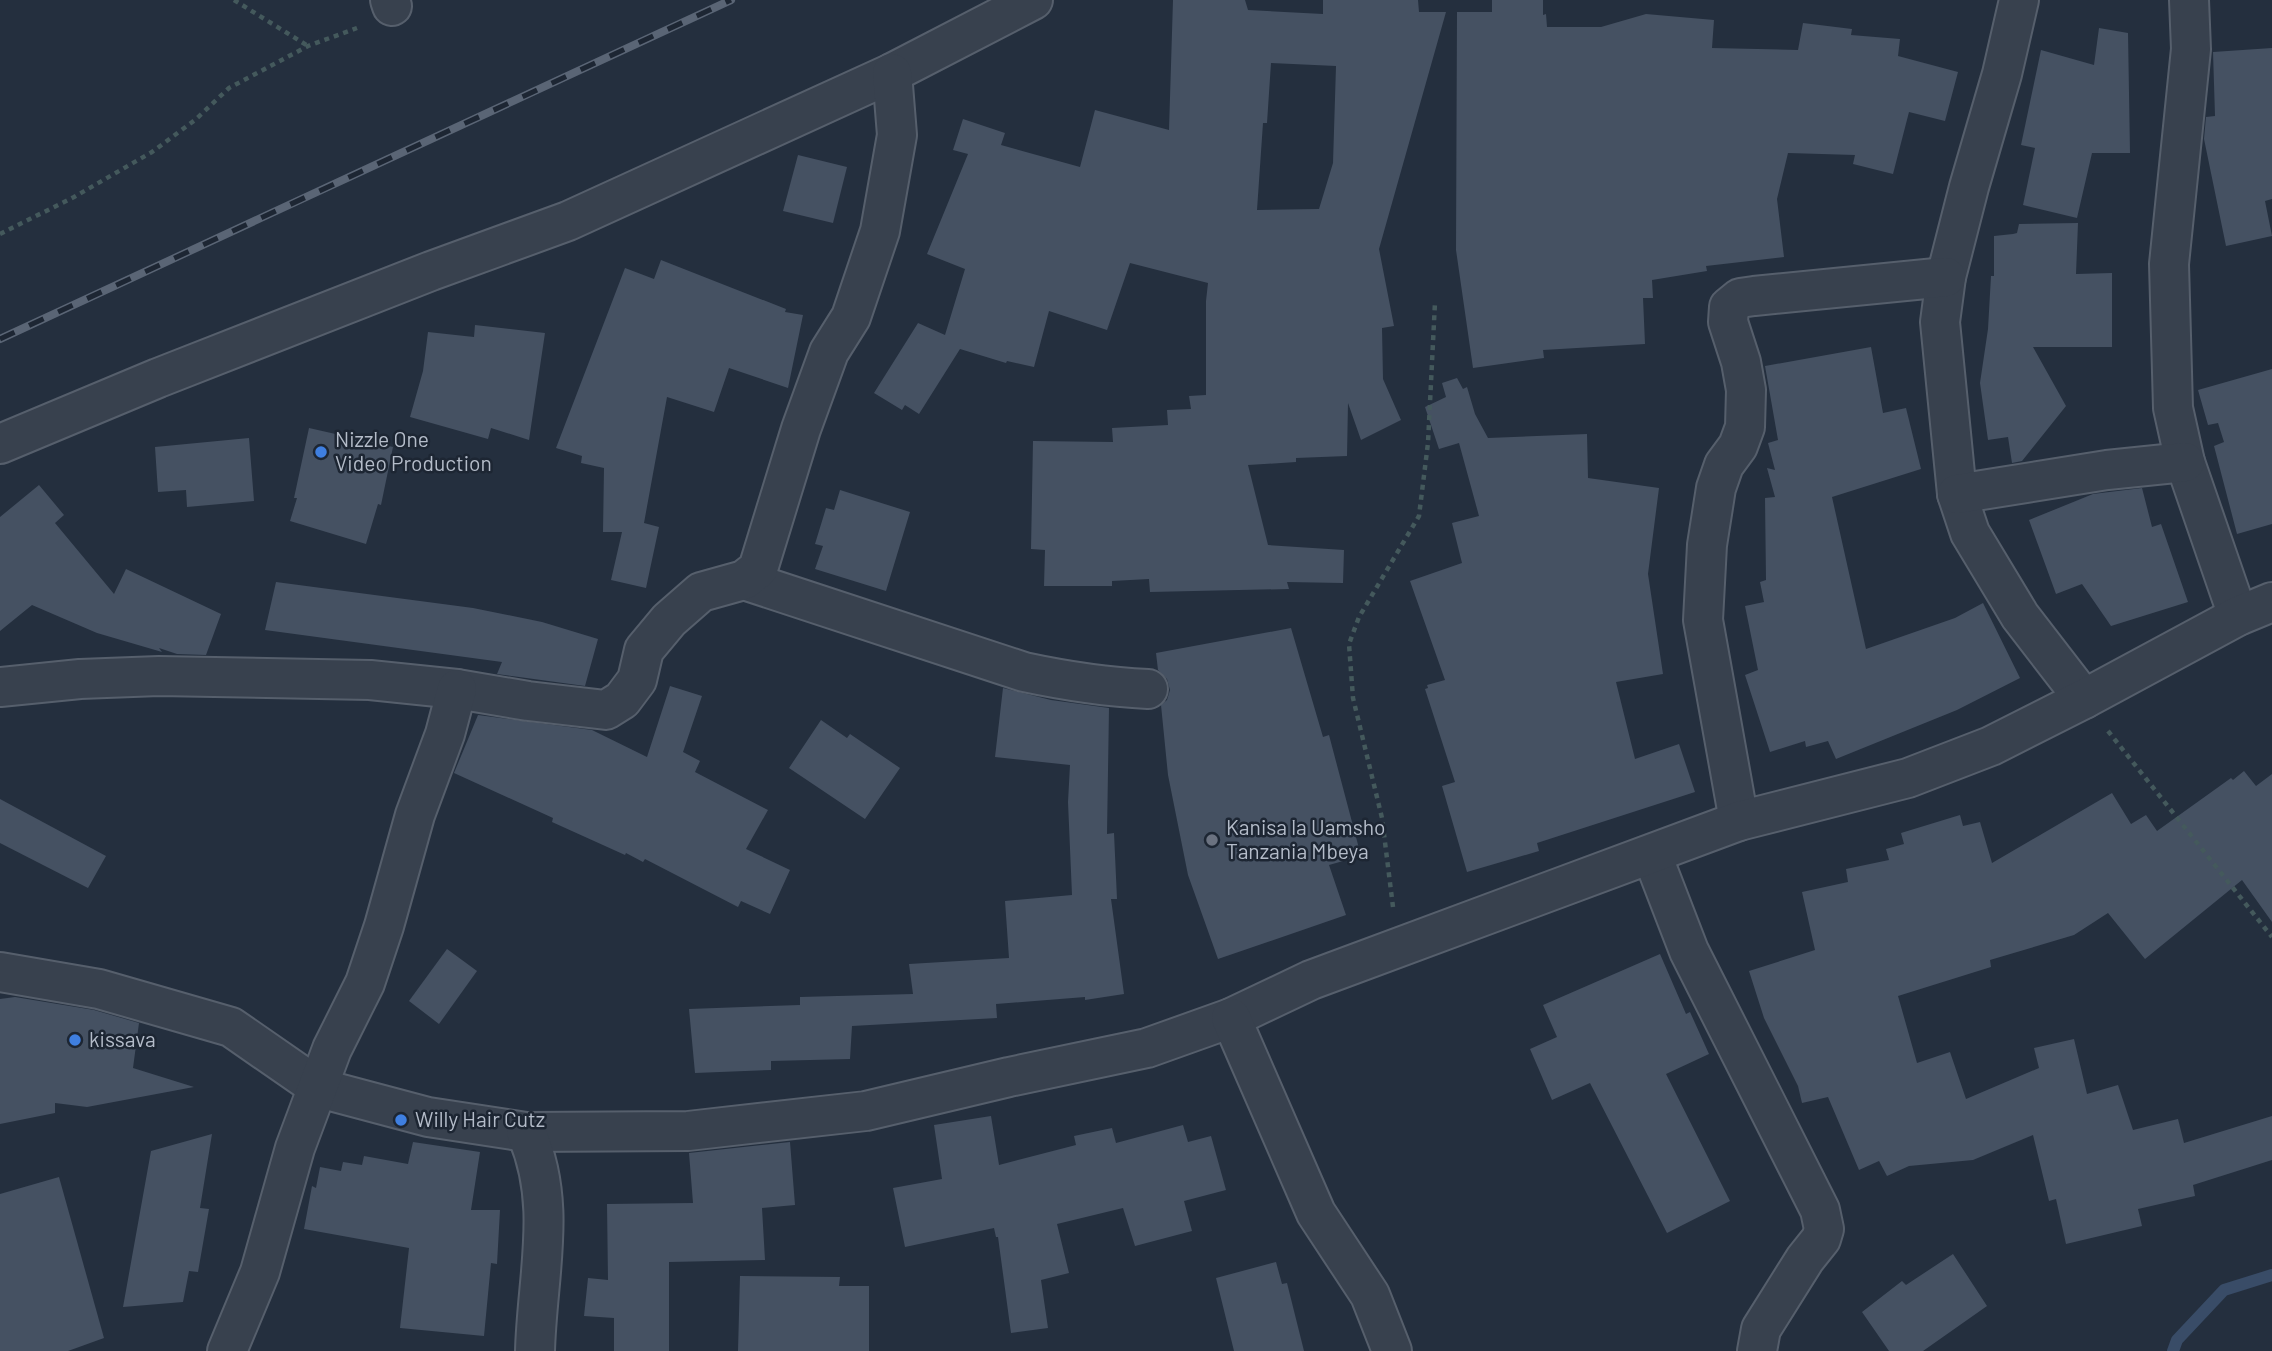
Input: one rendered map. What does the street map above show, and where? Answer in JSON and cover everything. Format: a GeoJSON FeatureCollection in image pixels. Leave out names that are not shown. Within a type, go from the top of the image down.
{"type":"FeatureCollection","features":[{"type":"Feature","properties":{"kind":"street"},"geometry":{"type":"LineString","coordinates":[[0,444],[158,378],[405,281],[568,221],[892,73],[1033,0]]}},
{"type":"Feature","properties":{"kind":"street"},"geometry":{"type":"LineString","coordinates":[[2019,0],[2002,74],[1946,277],[1940,322],[1957,494],[1970,533],[2020,616],[2084,699]]}},
{"type":"Feature","properties":{"kind":"street"},"geometry":{"type":"LineString","coordinates":[[0,972],[99,989],[231,1027],[318,1088],[428,1117],[526,1132],[688,1131],[866,1111],[1147,1048],[1231,1018],[1311,980],[1739,821],[1908,778],[1991,746],[2255,609],[2185,461],[2173,408],[2169,264],[2191,49],[2189,0]]}},
{"type":"Feature","properties":{"kind":"street"},"geometry":{"type":"LineString","coordinates":[[0,687],[80,679],[159,676],[370,680],[606,710],[622,700],[637,680],[644,650],[669,620],[701,592],[744,580],[758,569],[801,429],[829,352],[851,317],[880,231],[897,135],[892,73]]}},
{"type":"Feature","properties":{"kind":"street"},"geometry":{"type":"LineString","coordinates":[[1739,821],[1703,620],[1707,545],[1716,488],[1724,465],[1738,446],[1745,427],[1746,390],[1741,362],[1728,322],[1730,307],[1740,298],[1747,297],[1946,277]]}},
{"type":"Feature","properties":{"kind":"street"},"geometry":{"type":"LineString","coordinates":[[1957,494],[2107,470],[2185,461]]}},
{"type":"Feature","properties":{"kind":"street"},"geometry":{"type":"LineString","coordinates":[[744,580],[1024,672],[1094,685],[1148,689]]}},
{"type":"Feature","properties":{"kind":"street"},"geometry":{"type":"LineString","coordinates":[[227,1351],[260,1272],[295,1147],[332,1049],[365,983],[415,815],[445,734],[457,689]]}},
{"type":"Feature","properties":{"kind":"street"},"geometry":{"type":"LineString","coordinates":[[1652,855],[1689,951],[1820,1210],[1824,1229],[1821,1239],[1805,1259],[1761,1329],[1758,1351]]}},
{"type":"Feature","properties":{"kind":"street"},"geometry":{"type":"LineString","coordinates":[[1231,1018],[1315,1213],[1370,1295],[1392,1351]]}},
{"type":"Feature","properties":{"kind":"street"},"geometry":{"type":"LineString","coordinates":[[526,1132],[536,1154],[545,1216],[535,1351]]}},
{"type":"Feature","properties":{"kind":"path"},"geometry":{"type":"LineString","coordinates":[[234,0],[308,46]]}},
{"type":"Feature","properties":{"kind":"path"},"geometry":{"type":"LineString","coordinates":[[0,234],[74,197],[152,152],[195,120],[229,88],[308,46],[355,29],[391,3]]}},
{"type":"Feature","properties":{"kind":"path"},"geometry":{"type":"LineString","coordinates":[[1395,948],[1393,898],[1382,818],[1353,698],[1349,644],[1353,629],[1419,516],[1428,443],[1435,302]]}},
{"type":"Feature","properties":{"kind":"path"},"geometry":{"type":"LineString","coordinates":[[2084,699],[2157,796],[2272,937]]}},
{"type":"Feature","properties":{"kind":"building"},"geometry":{"type":"Polygon","coordinates":[[[1173,0],[1245,0],[1248,10],[1323,14],[1323,0],[1418,0],[1419,12],[1446,12],[1379,249],[1394,326],[1382,328],[1383,379],[1401,420],[1361,440],[1348,403],[1347,456],[1296,458],[1296,462],[1248,465],[1268,545],[1344,550],[1343,583],[1287,582],[1289,589],[1150,592],[1149,579],[1112,581],[1112,586],[1044,586],[1045,550],[1031,549],[1033,441],[1113,442],[1112,428],[1168,425],[1167,410],[1191,409],[1189,396],[1206,395],[1208,283],[1130,263],[1107,330],[1049,311],[1034,367],[1007,361],[1006,363],[960,349],[919,414],[905,405],[902,410],[874,393],[918,323],[945,335],[965,269],[927,254],[968,154],[953,150],[963,119],[1005,133],[1001,145],[1080,167],[1095,110],[1169,130],[1173,0]],[[1271,63],[1267,123],[1263,123],[1257,210],[1319,209],[1333,163],[1336,66],[1271,63]]]}},
{"type":"Feature","properties":{"kind":"building"},"geometry":{"type":"Polygon","coordinates":[[[1492,0],[1543,0],[1543,15],[1546,14],[1547,27],[1601,27],[1646,14],[1714,20],[1712,48],[1798,50],[1803,23],[1852,29],[1851,35],[1900,39],[1898,56],[1958,72],[1945,121],[1909,112],[1893,174],[1853,164],[1855,155],[1788,153],[1777,199],[1784,257],[1706,266],[1707,271],[1652,280],[1653,298],[1643,298],[1645,344],[1543,350],[1544,358],[1473,368],[1456,250],[1457,12],[1492,12],[1492,0]]]}},
{"type":"Feature","properties":{"kind":"building"},"geometry":{"type":"Polygon","coordinates":[[[2099,28],[2128,33],[2130,153],[2092,153],[2077,218],[2023,205],[2035,148],[2021,145],[2041,50],[2094,65],[2099,28]]]}},
{"type":"Feature","properties":{"kind":"building"},"geometry":{"type":"Polygon","coordinates":[[[2272,48],[2272,199],[2265,201],[2272,236],[2226,246],[2204,139],[2206,117],[2215,116],[2213,52],[2272,48]]]}},
{"type":"Feature","properties":{"kind":"building"},"geometry":{"type":"Polygon","coordinates":[[[798,155],[847,167],[833,223],[783,211],[798,155]]]}},
{"type":"Feature","properties":{"kind":"building"},"geometry":{"type":"Polygon","coordinates":[[[2078,223],[2076,274],[2112,273],[2112,347],[2033,347],[2066,406],[2022,461],[2012,463],[2008,437],[1988,440],[1980,383],[1988,329],[1991,276],[1994,276],[1994,236],[2017,233],[2019,224],[2078,223]]]}},
{"type":"Feature","properties":{"kind":"building"},"geometry":{"type":"Polygon","coordinates":[[[661,260],[786,309],[785,312],[803,315],[788,388],[729,368],[714,412],[667,397],[644,523],[659,527],[646,588],[611,580],[622,532],[603,532],[604,468],[581,463],[582,456],[556,448],[625,268],[654,279],[661,260]]]}},
{"type":"Feature","properties":{"kind":"building"},"geometry":{"type":"Polygon","coordinates":[[[475,325],[545,333],[529,440],[491,428],[488,439],[410,417],[423,371],[428,332],[474,337],[475,325]]]}},
{"type":"Feature","properties":{"kind":"building"},"geometry":{"type":"Polygon","coordinates":[[[1871,347],[1883,413],[1906,408],[1921,469],[1832,497],[1866,649],[1955,618],[1983,603],[2020,678],[1957,710],[1836,759],[1828,741],[1806,747],[1805,741],[1770,752],[1745,675],[1758,670],[1745,606],[1764,602],[1760,582],[1766,580],[1765,498],[1775,497],[1767,468],[1775,470],[1768,443],[1778,440],[1765,366],[1871,347]]]}},
{"type":"Feature","properties":{"kind":"building"},"geometry":{"type":"Polygon","coordinates":[[[2272,369],[2272,524],[2237,534],[2214,446],[2224,442],[2218,423],[2208,425],[2198,390],[2272,369]]]}},
{"type":"Feature","properties":{"kind":"building"},"geometry":{"type":"Polygon","coordinates":[[[1457,378],[1463,389],[1467,387],[1475,414],[1488,438],[1587,434],[1588,478],[1659,488],[1648,574],[1663,674],[1616,682],[1635,759],[1679,744],[1695,792],[1537,843],[1539,851],[1467,872],[1442,786],[1455,782],[1425,689],[1428,688],[1427,685],[1445,680],[1410,581],[1462,563],[1452,523],[1479,516],[1459,443],[1439,449],[1425,407],[1446,397],[1442,383],[1457,378]]]}},
{"type":"Feature","properties":{"kind":"building"},"geometry":{"type":"Polygon","coordinates":[[[309,428],[393,447],[381,505],[378,504],[366,544],[290,521],[297,498],[294,498],[309,428]]]}},
{"type":"Feature","properties":{"kind":"building"},"geometry":{"type":"Polygon","coordinates":[[[249,438],[254,501],[187,507],[186,490],[158,492],[155,447],[249,438]]]}},
{"type":"Feature","properties":{"kind":"building"},"geometry":{"type":"Polygon","coordinates":[[[39,485],[64,515],[55,523],[114,594],[126,569],[221,614],[206,655],[177,654],[159,648],[162,652],[97,633],[32,605],[0,631],[0,517],[39,485]]]}},
{"type":"Feature","properties":{"kind":"building"},"geometry":{"type":"Polygon","coordinates":[[[2142,488],[2152,527],[2161,524],[2188,602],[2111,626],[2082,584],[2056,594],[2029,520],[2093,494],[2142,488]]]}},
{"type":"Feature","properties":{"kind":"building"},"geometry":{"type":"Polygon","coordinates":[[[840,490],[910,512],[886,591],[815,569],[823,546],[815,544],[826,508],[834,510],[840,490]]]}},
{"type":"Feature","properties":{"kind":"building"},"geometry":{"type":"Polygon","coordinates":[[[276,582],[473,608],[542,622],[598,639],[585,686],[497,674],[502,662],[265,630],[276,582]]]}},
{"type":"Feature","properties":{"kind":"building"},"geometry":{"type":"Polygon","coordinates":[[[1291,628],[1323,737],[1329,735],[1361,856],[1329,865],[1346,915],[1218,959],[1188,875],[1168,775],[1161,705],[1167,700],[1170,690],[1167,679],[1158,670],[1156,653],[1291,628]]]}},
{"type":"Feature","properties":{"kind":"building"},"geometry":{"type":"Polygon","coordinates":[[[670,686],[702,696],[683,752],[700,761],[695,772],[768,810],[746,849],[790,870],[770,914],[741,901],[738,907],[645,859],[643,862],[626,853],[625,855],[552,822],[553,818],[454,773],[478,715],[592,730],[647,757],[670,686]]]}},
{"type":"Feature","properties":{"kind":"building"},"geometry":{"type":"Polygon","coordinates":[[[1003,688],[1051,700],[1109,708],[1107,834],[1114,833],[1117,899],[1111,899],[1124,994],[1085,1000],[1085,997],[996,1004],[997,1018],[852,1026],[850,1059],[771,1061],[771,1070],[695,1073],[689,1009],[800,1005],[800,997],[913,994],[909,964],[1009,958],[1005,901],[1072,895],[1068,802],[1070,765],[995,757],[1003,688]]]}},
{"type":"Feature","properties":{"kind":"building"},"geometry":{"type":"Polygon","coordinates":[[[821,720],[847,738],[850,734],[900,768],[865,819],[789,768],[821,720]]]}},
{"type":"Feature","properties":{"kind":"building"},"geometry":{"type":"Polygon","coordinates":[[[2244,771],[2256,786],[2272,774],[2272,922],[2242,880],[2145,959],[2108,913],[2074,935],[1990,960],[1991,967],[1898,996],[1917,1063],[1950,1052],[1966,1099],[2039,1068],[2034,1048],[2074,1039],[2087,1094],[2118,1085],[2133,1130],[2178,1119],[2184,1143],[2272,1116],[2272,1160],[2193,1185],[2195,1196],[2138,1209],[2142,1226],[2066,1244],[2056,1199],[2049,1201],[2033,1135],[1973,1160],[1909,1166],[1887,1176],[1879,1161],[1859,1170],[1828,1097],[1802,1103],[1798,1086],[1764,1018],[1749,971],[1815,950],[1802,892],[1848,882],[1846,869],[1889,860],[1886,849],[1904,844],[1901,833],[1960,815],[1963,826],[1980,822],[1992,863],[2112,793],[2131,824],[2146,815],[2157,831],[2244,771]]]}},
{"type":"Feature","properties":{"kind":"building"},"geometry":{"type":"Polygon","coordinates":[[[0,799],[106,856],[88,888],[0,843],[0,799]]]}},
{"type":"Feature","properties":{"kind":"building"},"geometry":{"type":"Polygon","coordinates":[[[447,949],[477,971],[439,1024],[409,1001],[447,949]]]}},
{"type":"Feature","properties":{"kind":"building"},"geometry":{"type":"Polygon","coordinates":[[[1660,954],[1686,1014],[1690,1012],[1709,1054],[1666,1074],[1730,1201],[1667,1233],[1590,1083],[1552,1100],[1530,1049],[1557,1037],[1543,1005],[1660,954]]]}},
{"type":"Feature","properties":{"kind":"building"},"geometry":{"type":"Polygon","coordinates":[[[15,997],[94,1010],[139,1023],[133,1068],[194,1087],[87,1107],[55,1103],[55,1113],[0,1124],[0,999],[15,997]]]}},
{"type":"Feature","properties":{"kind":"building"},"geometry":{"type":"Polygon","coordinates":[[[991,1116],[999,1165],[1076,1145],[1074,1136],[1112,1128],[1116,1143],[1183,1125],[1188,1142],[1211,1136],[1226,1190],[1184,1201],[1192,1231],[1135,1246],[1123,1208],[1057,1224],[1069,1273],[1041,1280],[1048,1328],[1011,1333],[998,1237],[994,1228],[905,1247],[893,1188],[942,1179],[934,1125],[991,1116]]]}},
{"type":"Feature","properties":{"kind":"building"},"geometry":{"type":"Polygon","coordinates":[[[212,1134],[200,1208],[209,1209],[198,1272],[189,1271],[183,1302],[123,1307],[151,1151],[212,1134]]]}},
{"type":"Feature","properties":{"kind":"building"},"geometry":{"type":"Polygon","coordinates":[[[413,1142],[480,1152],[471,1210],[500,1210],[497,1264],[491,1263],[484,1336],[400,1328],[409,1248],[304,1229],[312,1186],[316,1188],[320,1167],[341,1171],[343,1162],[362,1165],[364,1156],[408,1164],[413,1142]]]}},
{"type":"Feature","properties":{"kind":"building"},"geometry":{"type":"Polygon","coordinates":[[[790,1142],[795,1205],[762,1208],[765,1260],[669,1262],[669,1351],[614,1351],[614,1318],[584,1316],[588,1278],[608,1280],[607,1204],[693,1203],[689,1153],[790,1142]]]}},
{"type":"Feature","properties":{"kind":"building"},"geometry":{"type":"Polygon","coordinates":[[[59,1177],[104,1338],[68,1351],[0,1351],[0,1194],[59,1177]]]}},
{"type":"Feature","properties":{"kind":"building"},"geometry":{"type":"Polygon","coordinates":[[[1953,1254],[1987,1306],[1923,1351],[1889,1351],[1862,1312],[1902,1281],[1906,1285],[1953,1254]]]}},
{"type":"Feature","properties":{"kind":"building"},"geometry":{"type":"Polygon","coordinates":[[[1276,1262],[1282,1284],[1287,1283],[1304,1351],[1234,1351],[1216,1278],[1276,1262]]]}},
{"type":"Feature","properties":{"kind":"building"},"geometry":{"type":"Polygon","coordinates":[[[740,1276],[840,1277],[839,1286],[869,1286],[869,1351],[738,1351],[740,1276]]]}},
{"type":"Feature","properties":{"kind":"waterway"},"geometry":{"type":"LineString","coordinates":[[2173,1351],[2177,1340],[2224,1290],[2272,1275]]}},
{"type":"Feature","properties":{"kind":"railway"},"geometry":{"type":"LineString","coordinates":[[0,339],[731,0]]}},
{"type":"Feature","properties":{"kind":"place","name":"Nizzle One Video Production"},"geometry":{"type":"Point","coordinates":[321,452]}},
{"type":"Feature","properties":{"kind":"place","name":"Kanisa la Uamsho Tanzania Mbeya"},"geometry":{"type":"Point","coordinates":[1212,840]}},
{"type":"Feature","properties":{"kind":"place","name":"kissava"},"geometry":{"type":"Point","coordinates":[75,1040]}},
{"type":"Feature","properties":{"kind":"place","name":"Willy Hair Cutz"},"geometry":{"type":"Point","coordinates":[401,1120]}}]}
